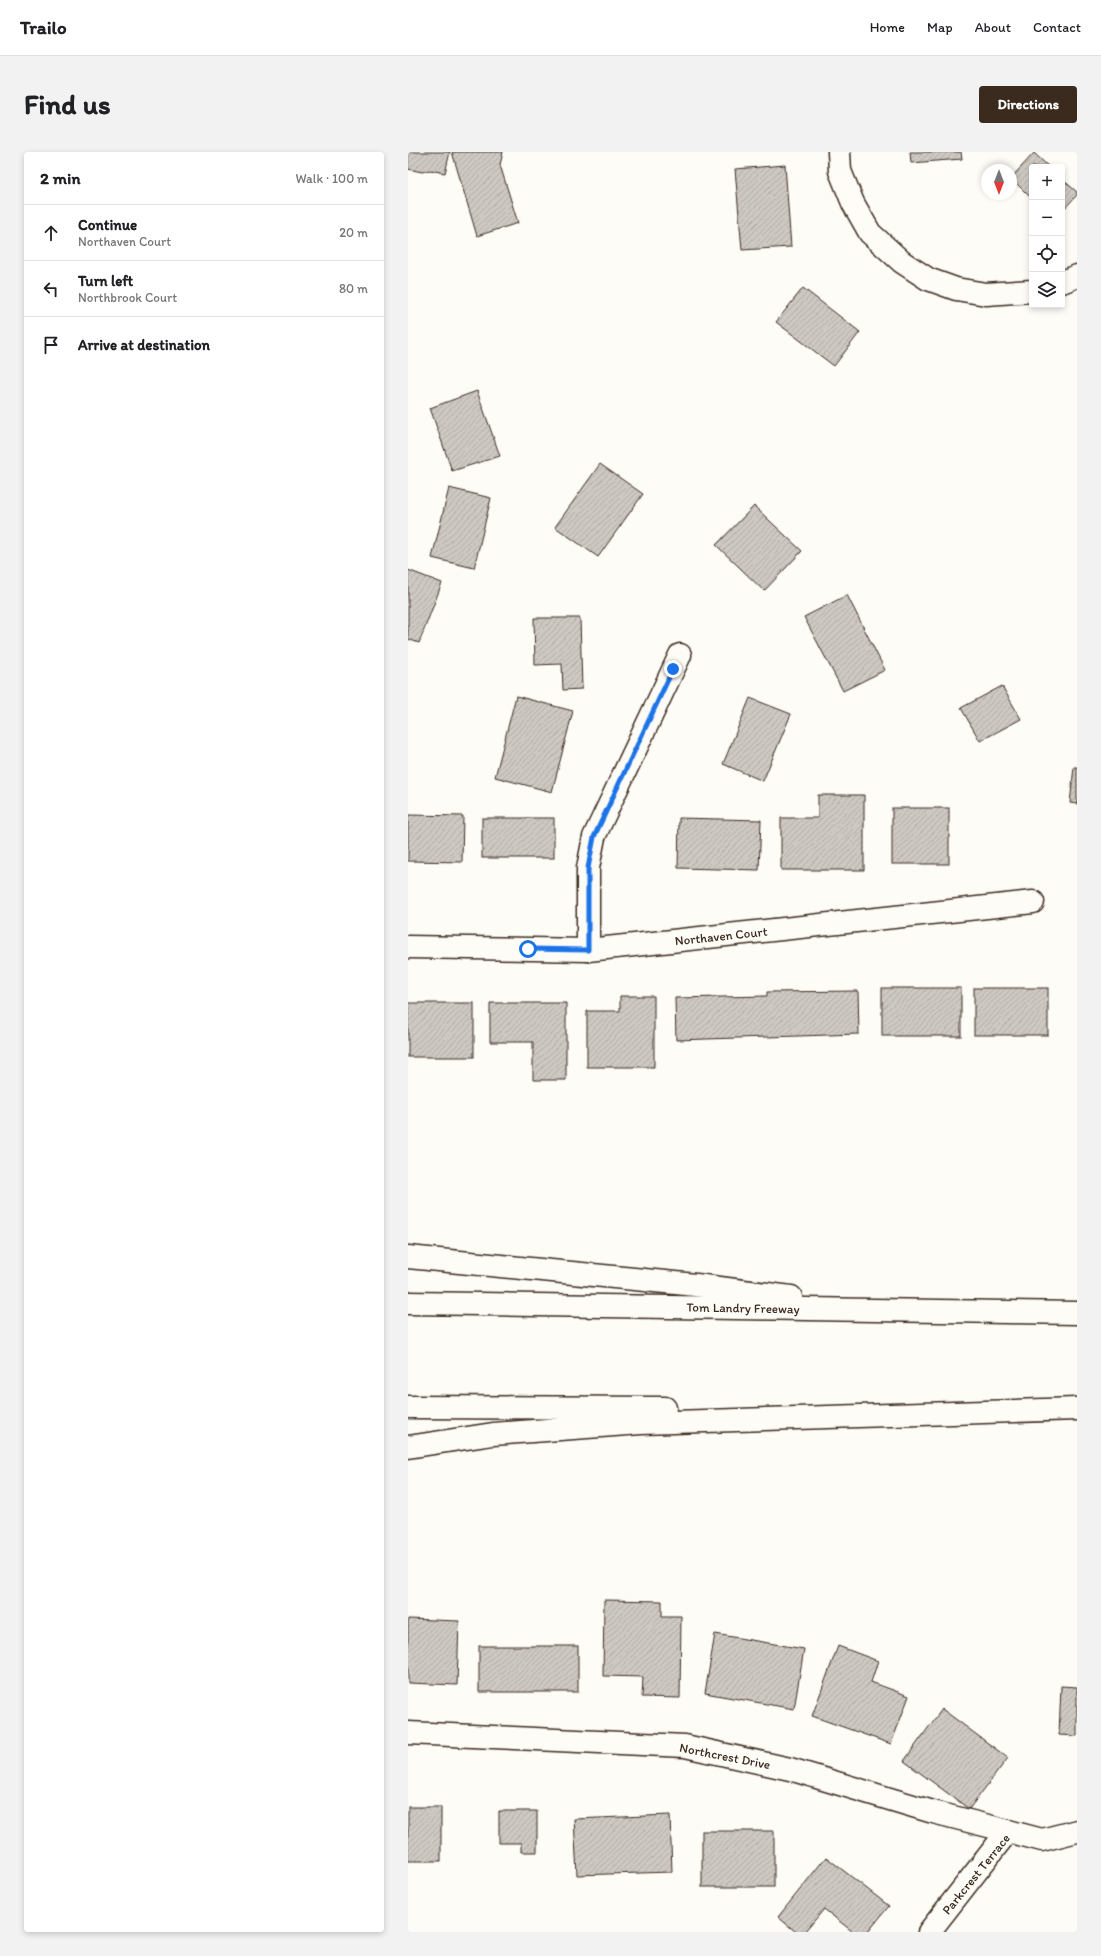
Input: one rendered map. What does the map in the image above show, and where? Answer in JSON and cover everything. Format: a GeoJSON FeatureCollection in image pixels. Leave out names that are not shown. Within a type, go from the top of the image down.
{"type":"FeatureCollection","features":[{"type":"Feature","properties":{"kind":"main road"},"geometry":{"type":"LineString","coordinates":[[839,152],[840,171],[853,203],[870,233],[902,262],[928,279],[956,289],[986,294],[1029,291]]}},
{"type":"Feature","properties":{"kind":"main road"},"geometry":{"type":"LineString","coordinates":[[1065,281],[1077,276]]}},
{"type":"Feature","properties":{"kind":"main road"},"geometry":{"type":"LineString","coordinates":[[588,950],[588,868],[594,837],[680,655]]}},
{"type":"Feature","properties":{"kind":"main road","name":"Northaven Court"},"geometry":{"type":"LineString","coordinates":[[408,947],[588,950],[1033,902]]}},
{"type":"Feature","properties":{"kind":"main road"},"geometry":{"type":"LineString","coordinates":[[408,1257],[696,1284],[899,1311]]}},
{"type":"Feature","properties":{"kind":"main road","name":"Tom Landry Freeway"},"geometry":{"type":"LineString","coordinates":[[408,1303],[1077,1313]]}},
{"type":"Feature","properties":{"kind":"main road"},"geometry":{"type":"LineString","coordinates":[[408,1407],[1077,1409]]}},
{"type":"Feature","properties":{"kind":"main road"},"geometry":{"type":"LineString","coordinates":[[408,1447],[493,1434],[641,1423],[1077,1409]]}},
{"type":"Feature","properties":{"kind":"main road","name":"Northcrest Drive"},"geometry":{"type":"LineString","coordinates":[[408,1733],[685,1746],[790,1769],[933,1812],[1008,1831]]}},
{"type":"Feature","properties":{"kind":"main road","name":"Parkcrest Terrace"},"geometry":{"type":"LineString","coordinates":[[929,1932],[1008,1831],[1042,1840],[1077,1831]]}},
{"type":"Feature","properties":{"kind":"building"},"geometry":{"type":"Polygon","coordinates":[[[408,152],[450,152],[445,173],[430,170],[422,172],[408,169],[408,152]]]}},
{"type":"Feature","properties":{"kind":"building"},"geometry":{"type":"Polygon","coordinates":[[[452,152],[503,152],[500,165],[518,223],[477,236],[452,152]]]}},
{"type":"Feature","properties":{"kind":"building"},"geometry":{"type":"Polygon","coordinates":[[[910,152],[961,152],[962,159],[911,163],[910,152]]]}},
{"type":"Feature","properties":{"kind":"building"},"geometry":{"type":"Polygon","coordinates":[[[1034,153],[1046,164],[1029,164],[1029,196],[1017,184],[1017,171],[1034,153]]]}},
{"type":"Feature","properties":{"kind":"building"},"geometry":{"type":"Polygon","coordinates":[[[785,165],[791,247],[742,250],[735,169],[785,165]]]}},
{"type":"Feature","properties":{"kind":"building"},"geometry":{"type":"Polygon","coordinates":[[[1065,182],[1077,192],[1077,195],[1065,208],[1065,182]]]}},
{"type":"Feature","properties":{"kind":"building"},"geometry":{"type":"Polygon","coordinates":[[[803,288],[860,332],[834,366],[776,322],[803,288]]]}},
{"type":"Feature","properties":{"kind":"building"},"geometry":{"type":"Polygon","coordinates":[[[477,391],[500,456],[452,471],[430,408],[477,391]]]}},
{"type":"Feature","properties":{"kind":"building"},"geometry":{"type":"Polygon","coordinates":[[[600,464],[643,494],[598,557],[555,527],[600,464]]]}},
{"type":"Feature","properties":{"kind":"building"},"geometry":{"type":"Polygon","coordinates":[[[449,488],[491,498],[474,568],[432,558],[449,488]]]}},
{"type":"Feature","properties":{"kind":"building"},"geometry":{"type":"Polygon","coordinates":[[[754,506],[802,551],[764,591],[716,545],[754,506]]]}},
{"type":"Feature","properties":{"kind":"building"},"geometry":{"type":"Polygon","coordinates":[[[408,570],[442,583],[419,643],[408,639],[408,570]]]}},
{"type":"Feature","properties":{"kind":"building"},"geometry":{"type":"Polygon","coordinates":[[[847,595],[885,670],[843,691],[804,617],[847,595]]]}},
{"type":"Feature","properties":{"kind":"building"},"geometry":{"type":"Polygon","coordinates":[[[534,618],[580,618],[582,689],[563,690],[562,664],[535,665],[534,618]]]}},
{"type":"Feature","properties":{"kind":"building"},"geometry":{"type":"Polygon","coordinates":[[[1002,686],[1021,719],[980,741],[961,708],[1002,686]]]}},
{"type":"Feature","properties":{"kind":"building"},"geometry":{"type":"Polygon","coordinates":[[[516,696],[573,711],[552,792],[495,777],[516,696]]]}},
{"type":"Feature","properties":{"kind":"building"},"geometry":{"type":"Polygon","coordinates":[[[750,698],[791,714],[763,781],[723,764],[750,698]]]}},
{"type":"Feature","properties":{"kind":"building"},"geometry":{"type":"Polygon","coordinates":[[[1074,767],[1077,767],[1077,804],[1070,803],[1074,767]]]}},
{"type":"Feature","properties":{"kind":"building"},"geometry":{"type":"Polygon","coordinates":[[[818,795],[864,795],[864,870],[781,870],[781,818],[818,818],[818,795]]]}},
{"type":"Feature","properties":{"kind":"building"},"geometry":{"type":"Polygon","coordinates":[[[892,808],[949,808],[949,864],[892,864],[892,808]]]}},
{"type":"Feature","properties":{"kind":"building"},"geometry":{"type":"Polygon","coordinates":[[[408,815],[463,816],[462,862],[408,861],[408,815]]]}},
{"type":"Feature","properties":{"kind":"building"},"geometry":{"type":"Polygon","coordinates":[[[482,818],[554,818],[554,858],[482,858],[482,818]]]}},
{"type":"Feature","properties":{"kind":"building"},"geometry":{"type":"Polygon","coordinates":[[[679,818],[761,820],[759,870],[678,868],[679,818]]]}},
{"type":"Feature","properties":{"kind":"building"},"geometry":{"type":"Polygon","coordinates":[[[882,988],[961,988],[961,1036],[882,1036],[882,988]]]}},
{"type":"Feature","properties":{"kind":"building"},"geometry":{"type":"Polygon","coordinates":[[[974,988],[1048,988],[1048,1035],[974,1035],[974,988]]]}},
{"type":"Feature","properties":{"kind":"building"},"geometry":{"type":"Polygon","coordinates":[[[858,991],[859,1034],[676,1040],[675,998],[767,996],[767,992],[858,991]]]}},
{"type":"Feature","properties":{"kind":"building"},"geometry":{"type":"Polygon","coordinates":[[[620,996],[654,996],[654,1067],[587,1067],[587,1011],[620,1011],[620,996]]]}},
{"type":"Feature","properties":{"kind":"building"},"geometry":{"type":"Polygon","coordinates":[[[408,1003],[474,1003],[474,1057],[408,1057],[408,1003]]]}},
{"type":"Feature","properties":{"kind":"building"},"geometry":{"type":"Polygon","coordinates":[[[490,1003],[566,1003],[566,1080],[533,1080],[533,1042],[490,1042],[490,1003]]]}},
{"type":"Feature","properties":{"kind":"building"},"geometry":{"type":"Polygon","coordinates":[[[604,1600],[662,1601],[662,1616],[681,1616],[680,1698],[642,1697],[643,1677],[603,1676],[604,1600]]]}},
{"type":"Feature","properties":{"kind":"building"},"geometry":{"type":"Polygon","coordinates":[[[408,1619],[459,1621],[457,1685],[408,1683],[408,1619]]]}},
{"type":"Feature","properties":{"kind":"building"},"geometry":{"type":"Polygon","coordinates":[[[715,1634],[804,1649],[794,1709],[705,1693],[715,1634]]]}},
{"type":"Feature","properties":{"kind":"building"},"geometry":{"type":"Polygon","coordinates":[[[479,1646],[578,1646],[578,1692],[479,1692],[479,1646]]]}},
{"type":"Feature","properties":{"kind":"building"},"geometry":{"type":"Polygon","coordinates":[[[838,1646],[878,1661],[871,1682],[909,1696],[891,1744],[812,1716],[838,1646]]]}},
{"type":"Feature","properties":{"kind":"building"},"geometry":{"type":"Polygon","coordinates":[[[1061,1686],[1077,1687],[1077,1736],[1059,1735],[1061,1686]]]}},
{"type":"Feature","properties":{"kind":"building"},"geometry":{"type":"Polygon","coordinates":[[[942,1709],[1008,1758],[969,1809],[904,1761],[942,1709]]]}},
{"type":"Feature","properties":{"kind":"building"},"geometry":{"type":"Polygon","coordinates":[[[408,1807],[441,1807],[441,1861],[408,1861],[408,1807]]]}},
{"type":"Feature","properties":{"kind":"building"},"geometry":{"type":"Polygon","coordinates":[[[499,1811],[537,1811],[537,1852],[521,1852],[521,1843],[499,1843],[499,1811]]]}},
{"type":"Feature","properties":{"kind":"building"},"geometry":{"type":"Polygon","coordinates":[[[670,1815],[672,1872],[577,1875],[574,1819],[670,1815]]]}},
{"type":"Feature","properties":{"kind":"building"},"geometry":{"type":"Polygon","coordinates":[[[702,1831],[774,1831],[774,1887],[702,1887],[702,1831]]]}},
{"type":"Feature","properties":{"kind":"building"},"geometry":{"type":"Polygon","coordinates":[[[826,1857],[889,1906],[868,1932],[853,1932],[824,1909],[805,1932],[796,1932],[778,1917],[826,1857]]]}},
{"type":"Feature","properties":{"kind":"route"},"geometry":{"type":"LineString","coordinates":[[528,949],[588,950],[588,868],[594,837],[673,669]]}}]}
